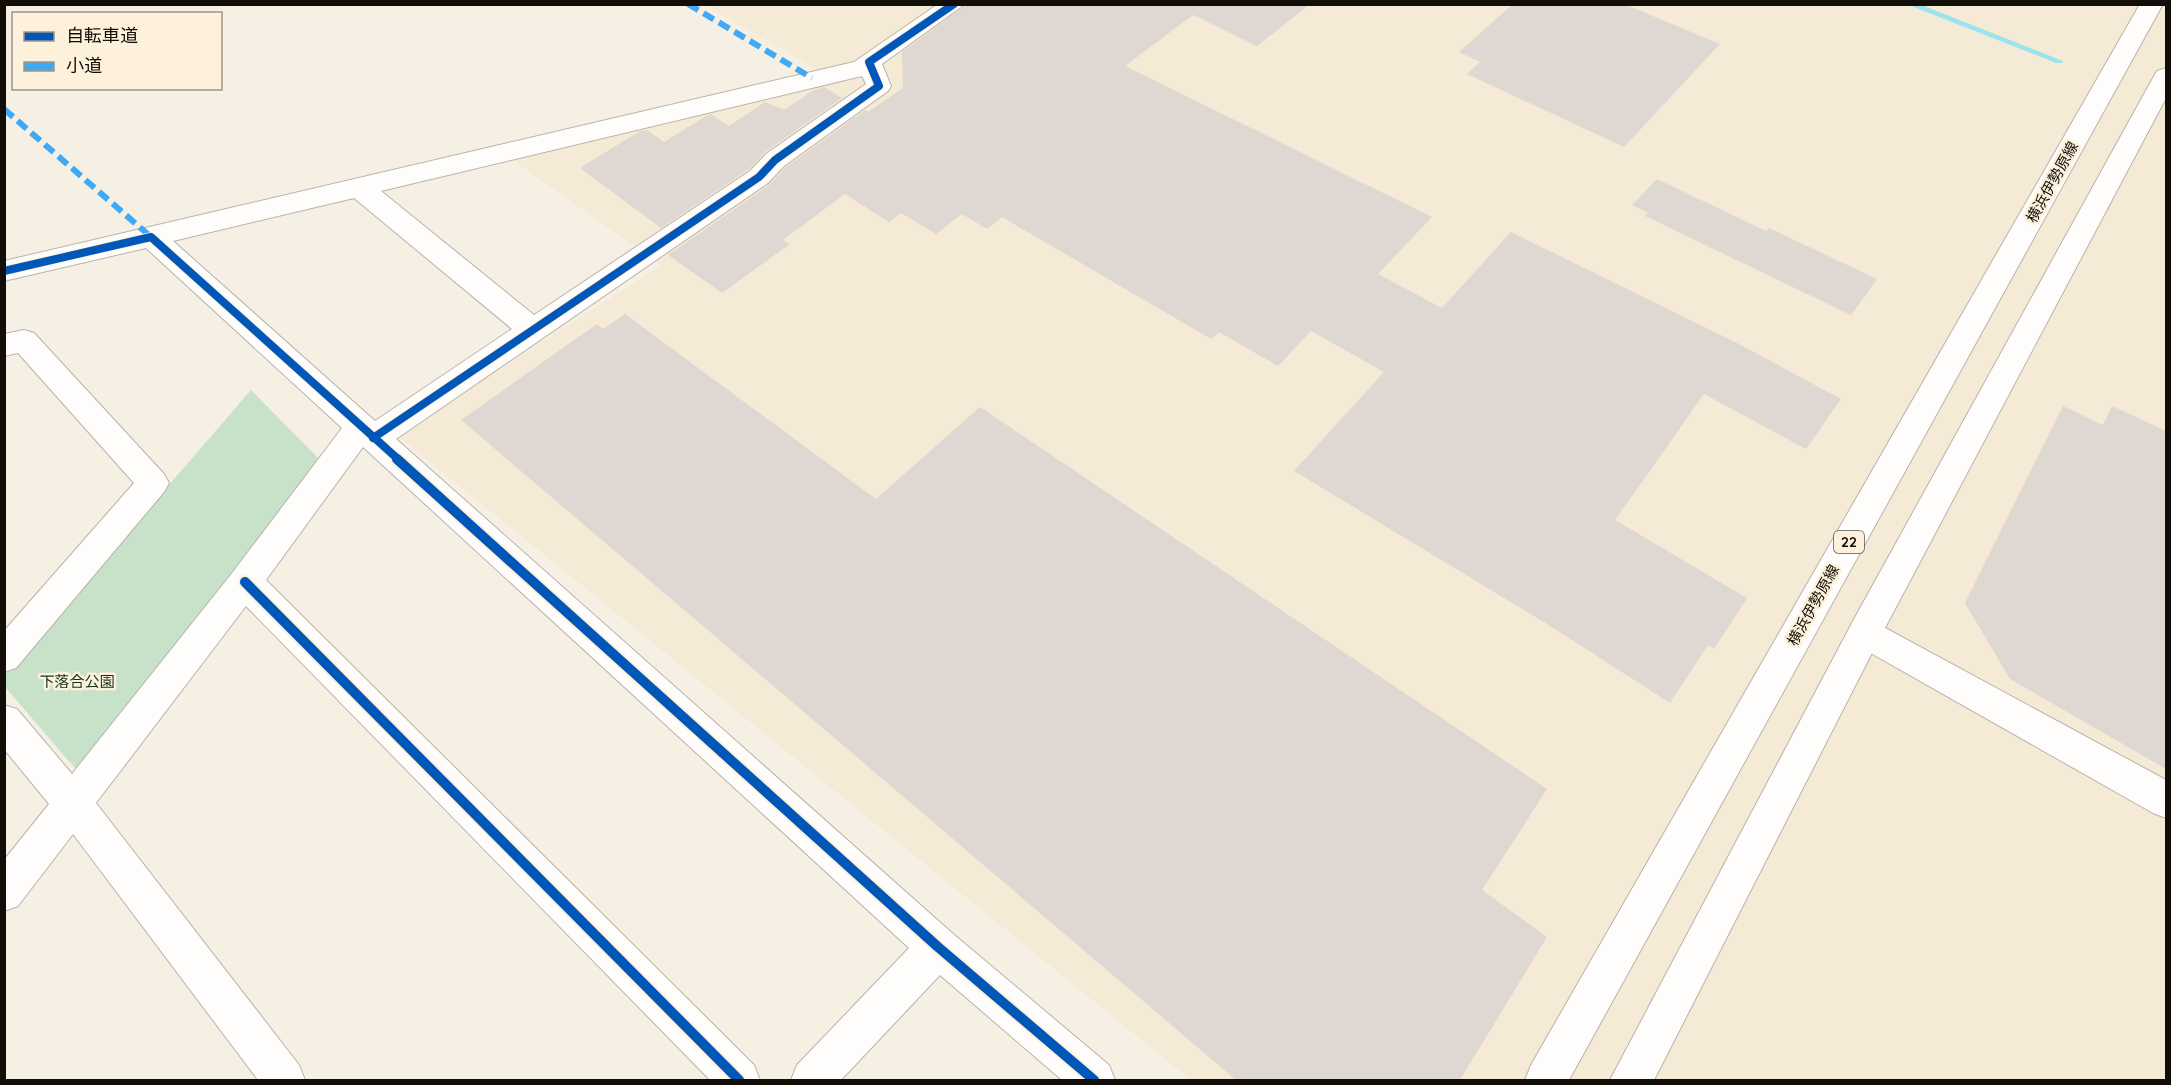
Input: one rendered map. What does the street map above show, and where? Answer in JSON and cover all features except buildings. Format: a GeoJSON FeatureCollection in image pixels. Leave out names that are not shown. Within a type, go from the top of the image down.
{"type":"FeatureCollection","features":[{"type":"Feature","properties":{"kind":"street"},"geometry":{"type":"LineString","coordinates":[[4,271],[862,68],[954,4]]}},
{"type":"Feature","properties":{"kind":"street","name":"横浜伊勢原線"},"geometry":{"type":"LineString","coordinates":[[1546,1080],[2152,4]]}},
{"type":"Feature","properties":{"kind":"street"},"geometry":{"type":"LineString","coordinates":[[4,892],[74,805],[245,582],[366,433],[532,329],[759,177],[775,160],[879,86],[869,62]]}},
{"type":"Feature","properties":{"kind":"street"},"geometry":{"type":"LineString","coordinates":[[1631,1080],[1865,632],[2166,76]]}},
{"type":"Feature","properties":{"kind":"street"},"geometry":{"type":"LineString","coordinates":[[358,187],[532,329]]}},
{"type":"Feature","properties":{"kind":"street"},"geometry":{"type":"LineString","coordinates":[[151,237],[938,947],[1094,1080]]}},
{"type":"Feature","properties":{"kind":"street"},"geometry":{"type":"LineString","coordinates":[[4,345],[24,341],[153,483],[4,657]]}},
{"type":"Feature","properties":{"kind":"street"},"geometry":{"type":"LineString","coordinates":[[245,582],[739,1080]]}},
{"type":"Feature","properties":{"kind":"street"},"geometry":{"type":"LineString","coordinates":[[1865,632],[2166,800]]}},
{"type":"Feature","properties":{"kind":"street"},"geometry":{"type":"LineString","coordinates":[[4,721],[74,805],[284,1080]]}},
{"type":"Feature","properties":{"kind":"street"},"geometry":{"type":"LineString","coordinates":[[812,1080],[938,947]]}},
{"type":"Feature","properties":{"kind":"shaded area"},"geometry":{"type":"Polygon","coordinates":[[[705,5],[2166,5],[2166,1080],[1191,1080],[398,436],[661,265],[508,157],[830,77],[705,5]]]}},
{"type":"Feature","properties":{"kind":"green space","name":"下落合公園"},"geometry":{"type":"Polygon","coordinates":[[[251,390],[319,459],[80,774],[5,687],[4,676],[251,390]]]}},
{"type":"Feature","properties":{"kind":"waterway"},"geometry":{"type":"LineString","coordinates":[[1910,4],[2059,61]]}},
{"type":"Feature","properties":{"kind":"marked path"},"geometry":{"type":"LineString","coordinates":[[688,4],[812,78]]}},
{"type":"Feature","properties":{"kind":"marked path"},"geometry":{"type":"LineString","coordinates":[[4,109],[151,237]]}},
{"type":"Feature","properties":{"kind":"cycle path"},"geometry":{"type":"LineString","coordinates":[[373,438],[759,177],[775,160],[879,86],[869,62],[954,4]]}},
{"type":"Feature","properties":{"kind":"cycle path"},"geometry":{"type":"LineString","coordinates":[[4,271],[151,237],[938,947],[1094,1080]]}},
{"type":"Feature","properties":{"kind":"cycle path"},"geometry":{"type":"LineString","coordinates":[[245,582],[739,1080]]}}]}
